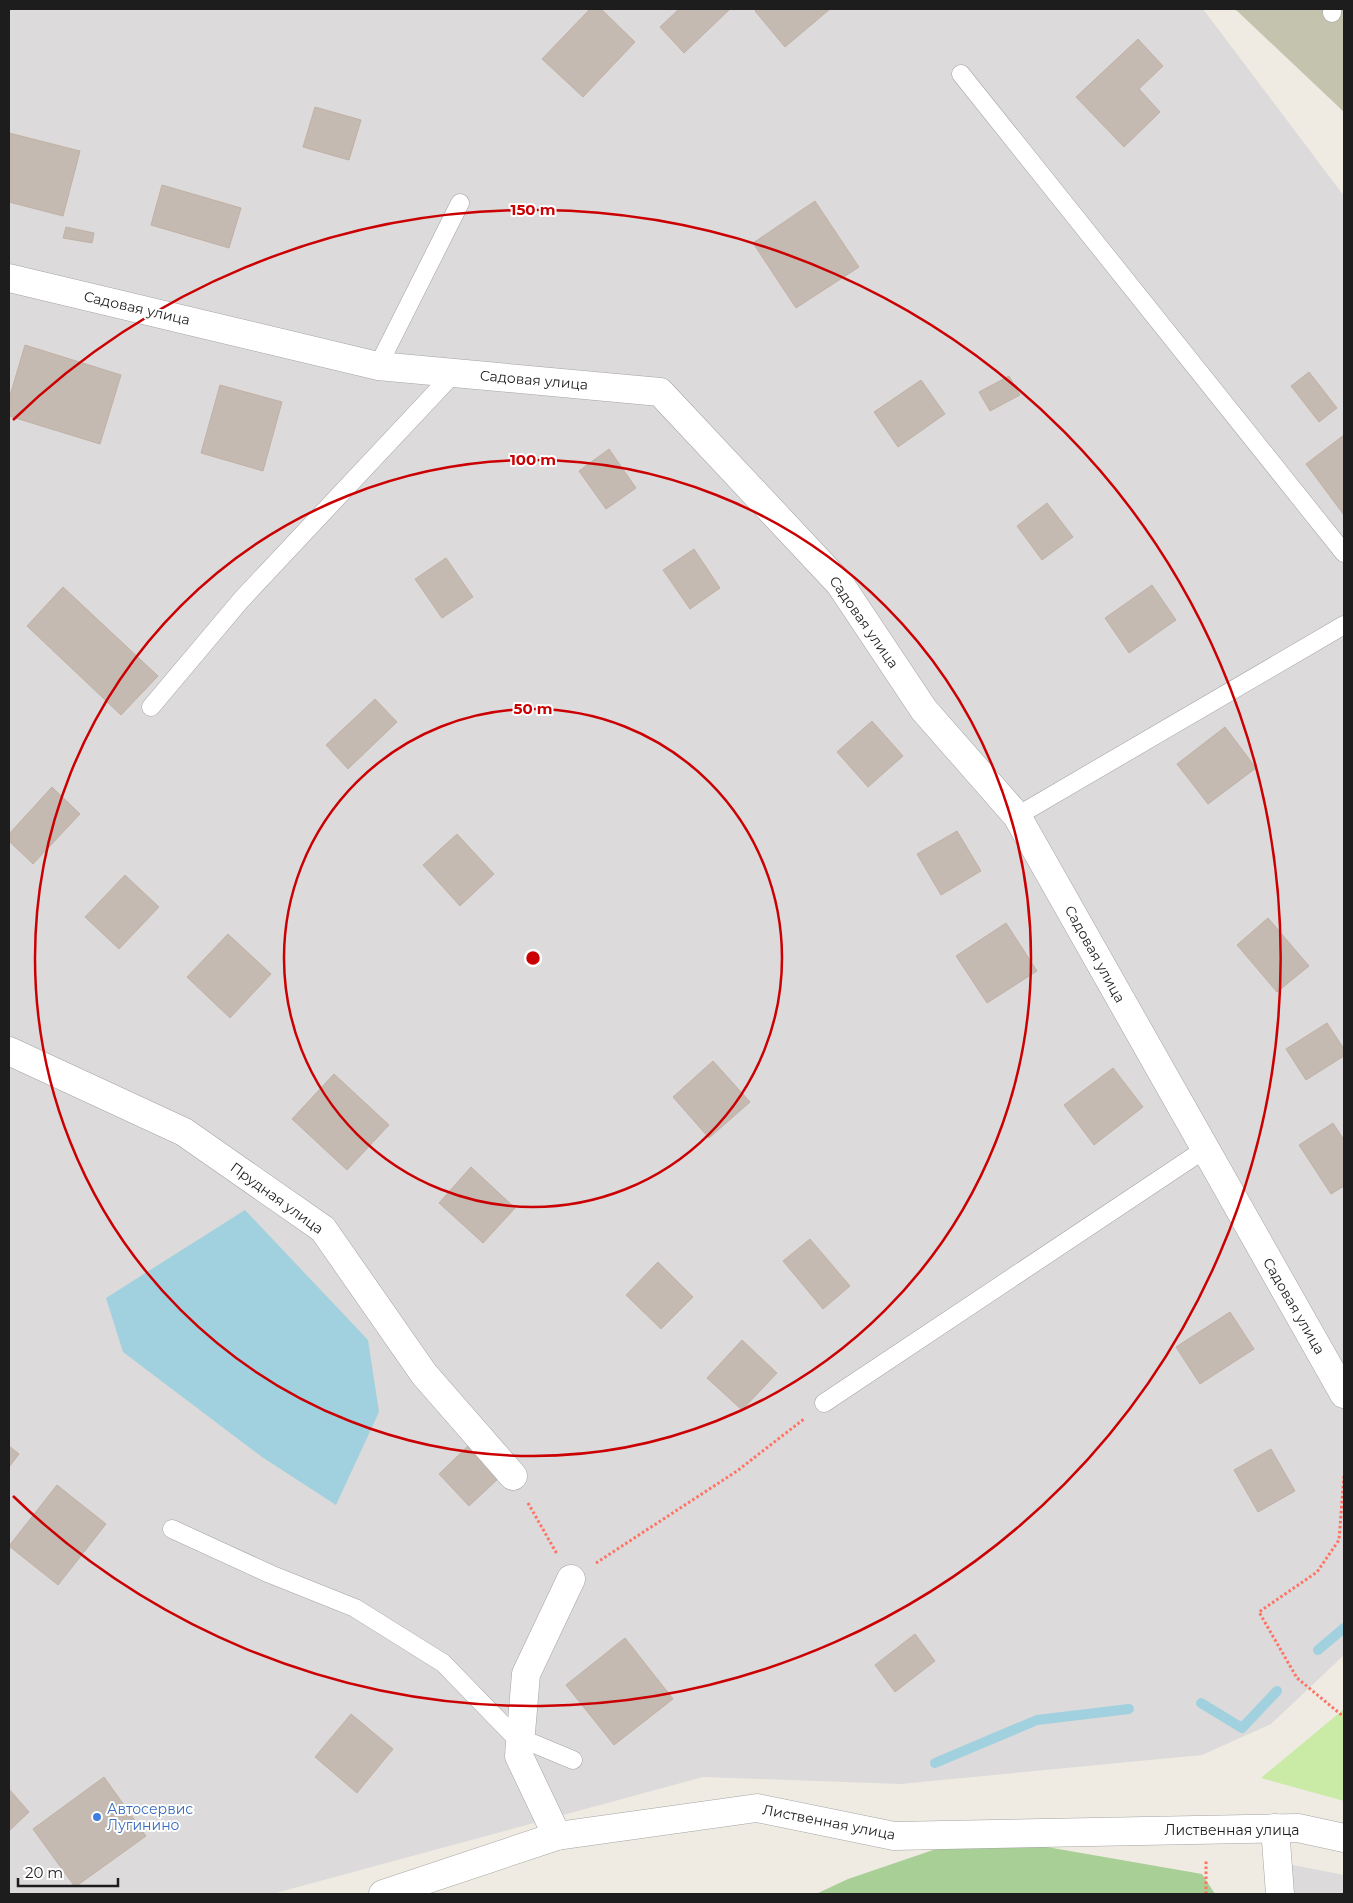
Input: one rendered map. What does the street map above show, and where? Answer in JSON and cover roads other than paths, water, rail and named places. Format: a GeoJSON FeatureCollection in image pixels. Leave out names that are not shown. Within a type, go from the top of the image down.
{"type":"FeatureCollection","features":[{"type":"Feature","properties":{"kind":"street","name":"Садовая улица"},"geometry":{"type":"LineString","coordinates":[[9,278],[378,366],[660,392],[840,584],[924,710],[1017,816],[1344,1394]]}},
{"type":"Feature","properties":{"kind":"street","name":"Прудная улица"},"geometry":{"type":"LineString","coordinates":[[9,1051],[184,1132],[323,1229],[424,1374],[513,1476]]}},
{"type":"Feature","properties":{"kind":"street"},"geometry":{"type":"LineString","coordinates":[[557,1836],[519,1756],[526,1674],[571,1580]]}},
{"type":"Feature","properties":{"kind":"street","name":"Лиственная улица"},"geometry":{"type":"LineString","coordinates":[[383,1894],[557,1836],[757,1808],[894,1836],[1298,1828],[1344,1838]]}},
{"type":"Feature","properties":{"kind":"street"},"geometry":{"type":"LineString","coordinates":[[1275,1828],[1280,1894]]}},
{"type":"Feature","properties":{"kind":"lane"},"geometry":{"type":"LineString","coordinates":[[961,74],[1344,553]]}},
{"type":"Feature","properties":{"kind":"lane"},"geometry":{"type":"LineString","coordinates":[[378,366],[460,203]]}},
{"type":"Feature","properties":{"kind":"lane"},"geometry":{"type":"LineString","coordinates":[[151,707],[241,600],[454,373]]}},
{"type":"Feature","properties":{"kind":"lane"},"geometry":{"type":"LineString","coordinates":[[1017,816],[1344,625]]}},
{"type":"Feature","properties":{"kind":"lane"},"geometry":{"type":"LineString","coordinates":[[824,1403],[1205,1149]]}},
{"type":"Feature","properties":{"kind":"lane"},"geometry":{"type":"LineString","coordinates":[[172,1529],[270,1574],[355,1608],[443,1663],[513,1735],[573,1760]]}},
{"type":"Feature","properties":{"kind":"water"},"geometry":{"type":"Polygon","coordinates":[[[245,1210],[368,1340],[379,1412],[336,1505],[262,1457],[123,1352],[106,1298],[245,1210]]]}},
{"type":"Feature","properties":{"kind":"waterway"},"geometry":{"type":"LineString","coordinates":[[1318,1650],[1344,1628]]}},
{"type":"Feature","properties":{"kind":"waterway"},"geometry":{"type":"LineString","coordinates":[[1201,1703],[1242,1728],[1277,1691]]}},
{"type":"Feature","properties":{"kind":"waterway"},"geometry":{"type":"LineString","coordinates":[[935,1763],[1037,1720],[1129,1709]]}},
{"type":"Feature","properties":{"kind":"place","name":"Автосервис Лугинино"},"geometry":{"type":"Point","coordinates":[97,1817]}}]}
